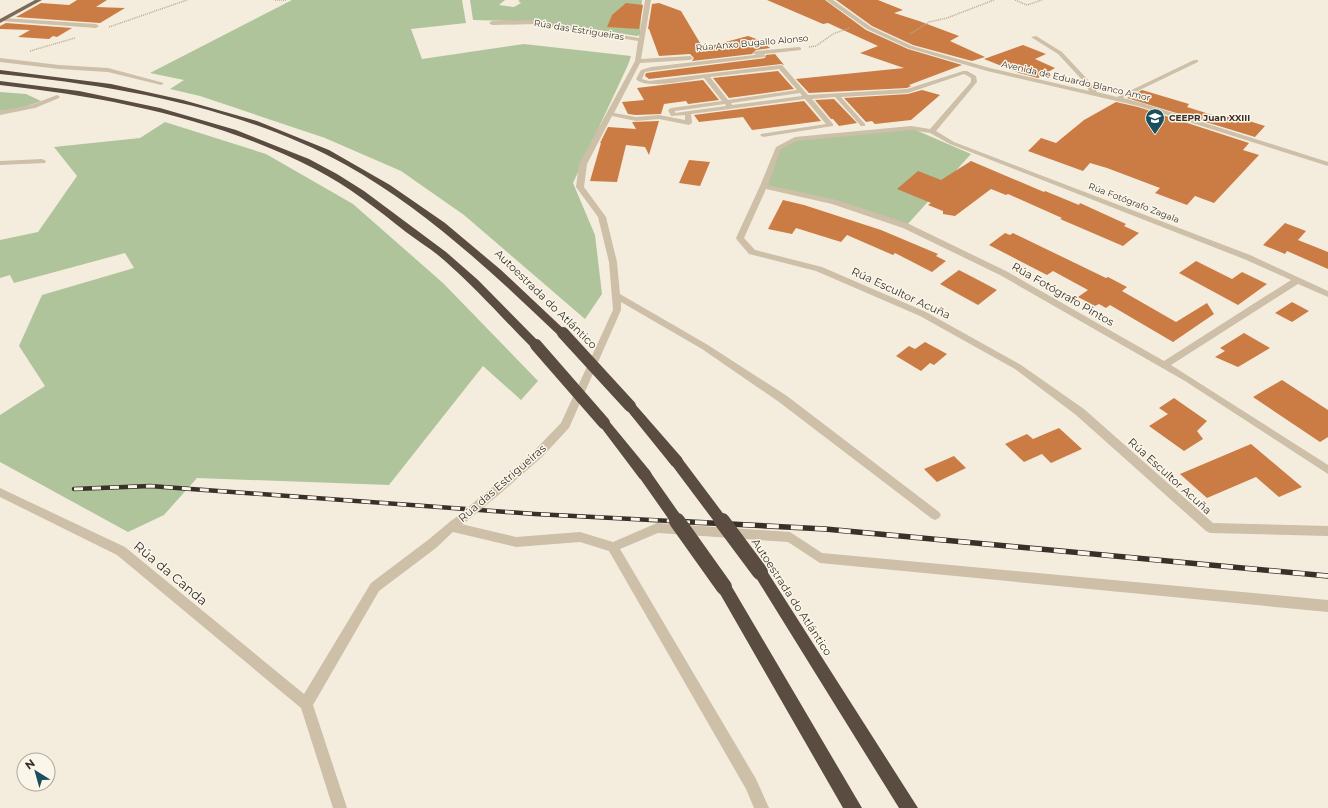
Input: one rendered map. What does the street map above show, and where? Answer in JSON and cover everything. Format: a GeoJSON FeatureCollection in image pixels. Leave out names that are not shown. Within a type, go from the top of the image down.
{"type":"FeatureCollection","features":[{"type":"Feature","properties":{"kind":"highway","name":"Autoestrada do Atlántico"},"geometry":{"type":"LineString","coordinates":[[0,72],[80,81],[148,94],[218,111],[257,123],[329,153],[363,172],[408,201],[475,252],[563,333],[630,406],[677,462],[760,572],[908,808]]}},
{"type":"Feature","properties":{"kind":"highway"},"geometry":{"type":"LineString","coordinates":[[2,83],[65,91],[127,102],[198,120],[238,133],[307,162],[341,181],[386,211],[453,263],[536,346],[604,423],[645,474],[724,587],[853,808]]}},
{"type":"Feature","properties":{"kind":"main road"},"geometry":{"type":"LineString","coordinates":[[2,21],[39,0]]}},
{"type":"Feature","properties":{"kind":"street","name":"Rúa das Estrigueiras"},"geometry":{"type":"LineString","coordinates":[[306,704],[375,587],[432,544],[498,489],[538,454],[565,424],[617,310],[613,262],[602,217],[580,187],[583,164],[638,61],[648,0]]}},
{"type":"Feature","properties":{"kind":"street","name":"Avenida de Eduardo Blanco Amor"},"geometry":{"type":"LineString","coordinates":[[829,0],[840,6],[862,24],[894,41],[965,68],[989,70],[1119,98],[1328,164]]}},
{"type":"Feature","properties":{"kind":"street"},"geometry":{"type":"LineString","coordinates":[[2,21],[96,26]]}},
{"type":"Feature","properties":{"kind":"street","name":"Rúa das Estrigueiras"},"geometry":{"type":"LineString","coordinates":[[492,23],[536,22],[642,40]]}},
{"type":"Feature","properties":{"kind":"street"},"geometry":{"type":"LineString","coordinates":[[1034,37],[1060,53],[1087,82],[1094,93]]}},
{"type":"Feature","properties":{"kind":"street","name":"Rúa Anxo Bugallo Alonso"},"geometry":{"type":"LineString","coordinates":[[638,61],[730,56],[799,49]]}},
{"type":"Feature","properties":{"kind":"street"},"geometry":{"type":"LineString","coordinates":[[763,56],[651,69],[643,71],[639,79],[641,82],[649,83],[781,67],[831,125],[763,135]]}},
{"type":"Feature","properties":{"kind":"street"},"geometry":{"type":"LineString","coordinates":[[0,60],[59,68],[108,70],[161,83]]}},
{"type":"Feature","properties":{"kind":"street"},"geometry":{"type":"LineString","coordinates":[[1119,98],[1196,61]]}},
{"type":"Feature","properties":{"kind":"street"},"geometry":{"type":"LineString","coordinates":[[728,104],[673,115],[671,110],[804,94],[836,95],[908,91],[965,68],[974,77],[974,82],[932,131]]}},
{"type":"Feature","properties":{"kind":"street"},"geometry":{"type":"LineString","coordinates":[[706,76],[728,104]]}},
{"type":"Feature","properties":{"kind":"street"},"geometry":{"type":"LineString","coordinates":[[836,95],[863,125]]}},
{"type":"Feature","properties":{"kind":"street"},"geometry":{"type":"LineString","coordinates":[[0,113],[33,107],[57,97]]}},
{"type":"Feature","properties":{"kind":"street"},"geometry":{"type":"LineString","coordinates":[[610,114],[636,119],[659,117],[689,122],[688,113]]}},
{"type":"Feature","properties":{"kind":"street","name":"Rúa Escultor Acuña"},"geometry":{"type":"LineString","coordinates":[[932,131],[911,128],[795,139],[778,148],[764,186],[740,238],[752,252],[819,269],[923,314],[1018,367],[1080,412],[1210,528],[1328,531]]}},
{"type":"Feature","properties":{"kind":"street","name":"Rúa Fotógrafo Zagala"},"geometry":{"type":"LineString","coordinates":[[932,131],[952,143],[1241,254],[1328,294]]}},
{"type":"Feature","properties":{"kind":"street"},"geometry":{"type":"LineString","coordinates":[[0,163],[42,161]]}},
{"type":"Feature","properties":{"kind":"street","name":"Rúa Fotógrafo Pintos"},"geometry":{"type":"LineString","coordinates":[[764,186],[834,202],[906,226],[1003,273],[1188,379],[1328,470]]}},
{"type":"Feature","properties":{"kind":"street"},"geometry":{"type":"LineString","coordinates":[[1164,365],[1298,280]]}},
{"type":"Feature","properties":{"kind":"street"},"geometry":{"type":"LineString","coordinates":[[616,295],[705,347],[783,400],[935,515]]}},
{"type":"Feature","properties":{"kind":"street","name":"Rúa da Canda"},"geometry":{"type":"LineString","coordinates":[[0,492],[121,551],[306,704]]}},
{"type":"Feature","properties":{"kind":"street"},"geometry":{"type":"LineString","coordinates":[[455,524],[516,542],[580,537],[613,548],[747,777],[762,808]]}},
{"type":"Feature","properties":{"kind":"street"},"geometry":{"type":"LineString","coordinates":[[613,548],[657,528],[790,537],[820,558],[1328,606]]}},
{"type":"Feature","properties":{"kind":"street"},"geometry":{"type":"LineString","coordinates":[[306,704],[340,808]]}},
{"type":"Feature","properties":{"kind":"path"},"geometry":{"type":"LineString","coordinates":[[275,0],[286,0]]}},
{"type":"Feature","properties":{"kind":"path"},"geometry":{"type":"LineString","coordinates":[[894,41],[908,35],[929,22],[947,18],[994,0]]}},
{"type":"Feature","properties":{"kind":"path"},"geometry":{"type":"LineString","coordinates":[[1015,0],[1027,5],[1042,0]]}},
{"type":"Feature","properties":{"kind":"path","name":"Rúa Anxo Bugallo Alonso"},"geometry":{"type":"LineString","coordinates":[[799,49],[816,46],[833,34],[862,24]]}},
{"type":"Feature","properties":{"kind":"green space"},"geometry":{"type":"Polygon","coordinates":[[[292,0],[462,0],[466,23],[411,29],[422,59],[524,44],[631,56],[573,183],[595,235],[602,294],[585,319],[464,215],[401,171],[325,138],[200,96],[170,89],[184,80],[150,73],[292,0]]]}},
{"type":"Feature","properties":{"kind":"green space"},"geometry":{"type":"Polygon","coordinates":[[[470,0],[505,0],[499,5],[514,7],[521,3],[518,1],[520,0],[642,0],[640,35],[637,36],[544,22],[473,20],[470,0]]]}},
{"type":"Feature","properties":{"kind":"green space"},"geometry":{"type":"Polygon","coordinates":[[[0,92],[26,94],[41,101],[22,108],[0,111],[0,92]]]}},
{"type":"Feature","properties":{"kind":"green space"},"geometry":{"type":"Polygon","coordinates":[[[165,122],[266,154],[353,204],[443,283],[538,381],[521,400],[483,366],[389,485],[197,478],[164,515],[128,532],[0,462],[0,415],[45,386],[19,346],[42,295],[134,268],[125,253],[14,283],[10,275],[0,278],[0,240],[38,232],[77,176],[54,147],[140,138],[165,122]]]}},
{"type":"Feature","properties":{"kind":"green space"},"geometry":{"type":"Polygon","coordinates":[[[911,128],[971,154],[906,226],[834,202],[764,186],[778,148],[795,139],[911,128]]]}},
{"type":"Feature","properties":{"kind":"building"},"geometry":{"type":"Polygon","coordinates":[[[77,0],[107,0],[96,7],[125,8],[100,23],[16,17],[41,3],[69,5],[77,0]]]}},
{"type":"Feature","properties":{"kind":"building"},"geometry":{"type":"Polygon","coordinates":[[[767,0],[825,0],[866,30],[908,49],[962,65],[909,85],[911,86],[907,88],[809,93],[796,79],[904,68],[860,53],[878,46],[828,23],[823,24],[767,0]]]}},
{"type":"Feature","properties":{"kind":"building"},"geometry":{"type":"Polygon","coordinates":[[[836,0],[878,0],[903,10],[894,13],[959,36],[950,41],[985,57],[972,61],[913,45],[872,26],[836,0]]]}},
{"type":"Feature","properties":{"kind":"building"},"geometry":{"type":"Polygon","coordinates":[[[626,3],[643,5],[639,29],[607,27],[612,15],[626,3]]]}},
{"type":"Feature","properties":{"kind":"building"},"geometry":{"type":"Polygon","coordinates":[[[659,3],[681,11],[703,48],[748,36],[762,41],[770,48],[756,50],[752,54],[692,61],[694,58],[690,54],[659,56],[648,29],[652,4],[659,3]]]}},
{"type":"Feature","properties":{"kind":"building"},"geometry":{"type":"Polygon","coordinates":[[[6,23],[72,28],[57,37],[53,36],[49,39],[18,37],[30,30],[0,29],[0,26],[6,23]]]}},
{"type":"Feature","properties":{"kind":"building"},"geometry":{"type":"Polygon","coordinates":[[[1023,45],[1046,54],[1035,59],[1055,68],[1038,78],[1019,73],[984,59],[1023,45]]]}},
{"type":"Feature","properties":{"kind":"building"},"geometry":{"type":"Polygon","coordinates":[[[775,54],[784,65],[781,64],[649,79],[645,76],[646,73],[765,58],[766,55],[775,54]]]}},
{"type":"Feature","properties":{"kind":"building"},"geometry":{"type":"Polygon","coordinates":[[[778,71],[794,89],[729,98],[713,78],[778,71]]]}},
{"type":"Feature","properties":{"kind":"building"},"geometry":{"type":"Polygon","coordinates":[[[703,80],[719,100],[688,104],[686,101],[664,104],[661,114],[636,115],[628,114],[622,102],[644,100],[637,88],[703,80]]]}},
{"type":"Feature","properties":{"kind":"building"},"geometry":{"type":"Polygon","coordinates":[[[922,90],[940,95],[911,120],[875,124],[872,121],[866,122],[844,98],[908,94],[922,90]]]}},
{"type":"Feature","properties":{"kind":"building"},"geometry":{"type":"Polygon","coordinates":[[[1142,90],[1189,104],[1187,107],[1225,119],[1230,115],[1265,126],[1255,137],[1127,98],[1142,90]]]}},
{"type":"Feature","properties":{"kind":"building"},"geometry":{"type":"Polygon","coordinates":[[[834,99],[857,123],[839,126],[815,100],[834,99]]]}},
{"type":"Feature","properties":{"kind":"building"},"geometry":{"type":"Polygon","coordinates":[[[804,101],[821,121],[752,130],[743,117],[699,122],[694,115],[804,101]]]}},
{"type":"Feature","properties":{"kind":"building"},"geometry":{"type":"Polygon","coordinates":[[[1116,102],[1138,107],[1249,143],[1243,150],[1259,155],[1214,203],[1195,196],[1187,205],[1155,193],[1160,188],[1107,168],[1090,163],[1083,171],[1028,151],[1041,138],[1056,143],[1084,120],[1116,102]]]}},
{"type":"Feature","properties":{"kind":"building"},"geometry":{"type":"Polygon","coordinates":[[[659,121],[649,155],[645,147],[626,145],[617,182],[590,181],[600,143],[608,127],[636,129],[632,122],[659,121]]]}},
{"type":"Feature","properties":{"kind":"building"},"geometry":{"type":"Polygon","coordinates":[[[689,160],[710,162],[700,186],[679,183],[689,160]]]}},
{"type":"Feature","properties":{"kind":"building"},"geometry":{"type":"Polygon","coordinates":[[[971,161],[1044,192],[1045,191],[1079,205],[1080,203],[1126,224],[1124,226],[1139,233],[1123,246],[1060,219],[1062,218],[1008,194],[1006,195],[991,189],[955,216],[943,214],[943,211],[928,205],[931,203],[897,189],[918,171],[941,180],[971,161]]]}},
{"type":"Feature","properties":{"kind":"building"},"geometry":{"type":"Polygon","coordinates":[[[783,200],[804,205],[881,230],[938,254],[936,256],[946,261],[932,272],[895,253],[893,255],[847,235],[841,242],[796,228],[792,234],[768,229],[783,200]]]}},
{"type":"Feature","properties":{"kind":"building"},"geometry":{"type":"Polygon","coordinates":[[[1285,223],[1306,231],[1298,240],[1328,252],[1328,269],[1287,251],[1285,254],[1263,245],[1285,223]]]}},
{"type":"Feature","properties":{"kind":"building"},"geometry":{"type":"Polygon","coordinates":[[[1005,233],[1010,235],[1013,233],[1106,278],[1108,277],[1127,287],[1122,291],[1176,322],[1207,303],[1214,314],[1173,342],[1110,305],[1106,308],[1099,304],[1095,306],[1078,297],[1088,290],[1053,271],[1047,275],[989,245],[1005,233]]]}},
{"type":"Feature","properties":{"kind":"building"},"geometry":{"type":"Polygon","coordinates":[[[1196,261],[1232,279],[1242,272],[1267,284],[1238,305],[1179,273],[1196,261]]]}},
{"type":"Feature","properties":{"kind":"building"},"geometry":{"type":"Polygon","coordinates":[[[959,270],[997,290],[978,305],[940,284],[959,270]]]}},
{"type":"Feature","properties":{"kind":"building"},"geometry":{"type":"Polygon","coordinates":[[[1292,302],[1309,311],[1292,322],[1275,313],[1292,302]]]}},
{"type":"Feature","properties":{"kind":"building"},"geometry":{"type":"Polygon","coordinates":[[[1244,333],[1270,348],[1238,367],[1215,357],[1225,351],[1220,348],[1244,333]]]}},
{"type":"Feature","properties":{"kind":"building"},"geometry":{"type":"Polygon","coordinates":[[[925,342],[947,354],[934,365],[930,363],[921,371],[896,356],[909,346],[915,349],[925,342]]]}},
{"type":"Feature","properties":{"kind":"building"},"geometry":{"type":"Polygon","coordinates":[[[1282,380],[1328,410],[1328,437],[1320,442],[1253,397],[1282,380]]]}},
{"type":"Feature","properties":{"kind":"building"},"geometry":{"type":"Polygon","coordinates":[[[1174,398],[1207,421],[1197,431],[1203,439],[1184,451],[1149,426],[1168,414],[1159,408],[1174,398]]]}},
{"type":"Feature","properties":{"kind":"building"},"geometry":{"type":"Polygon","coordinates":[[[1059,428],[1082,449],[1051,463],[1042,454],[1024,462],[1005,444],[1027,434],[1033,439],[1059,428]]]}},
{"type":"Feature","properties":{"kind":"building"},"geometry":{"type":"Polygon","coordinates":[[[1251,444],[1302,487],[1279,497],[1256,477],[1207,498],[1180,474],[1251,444]]]}},
{"type":"Feature","properties":{"kind":"building"},"geometry":{"type":"Polygon","coordinates":[[[954,456],[966,468],[937,482],[924,469],[954,456]]]}},
{"type":"Feature","properties":{"kind":"railway"},"geometry":{"type":"LineString","coordinates":[[74,489],[150,486],[535,514],[690,522]]}},
{"type":"Feature","properties":{"kind":"railway"},"geometry":{"type":"LineString","coordinates":[[671,521],[825,529],[1328,576]]}},
{"type":"Feature","properties":{"kind":"place","name":"CEEPR Juan XXIII"},"geometry":{"type":"Point","coordinates":[1155,135]}}]}
